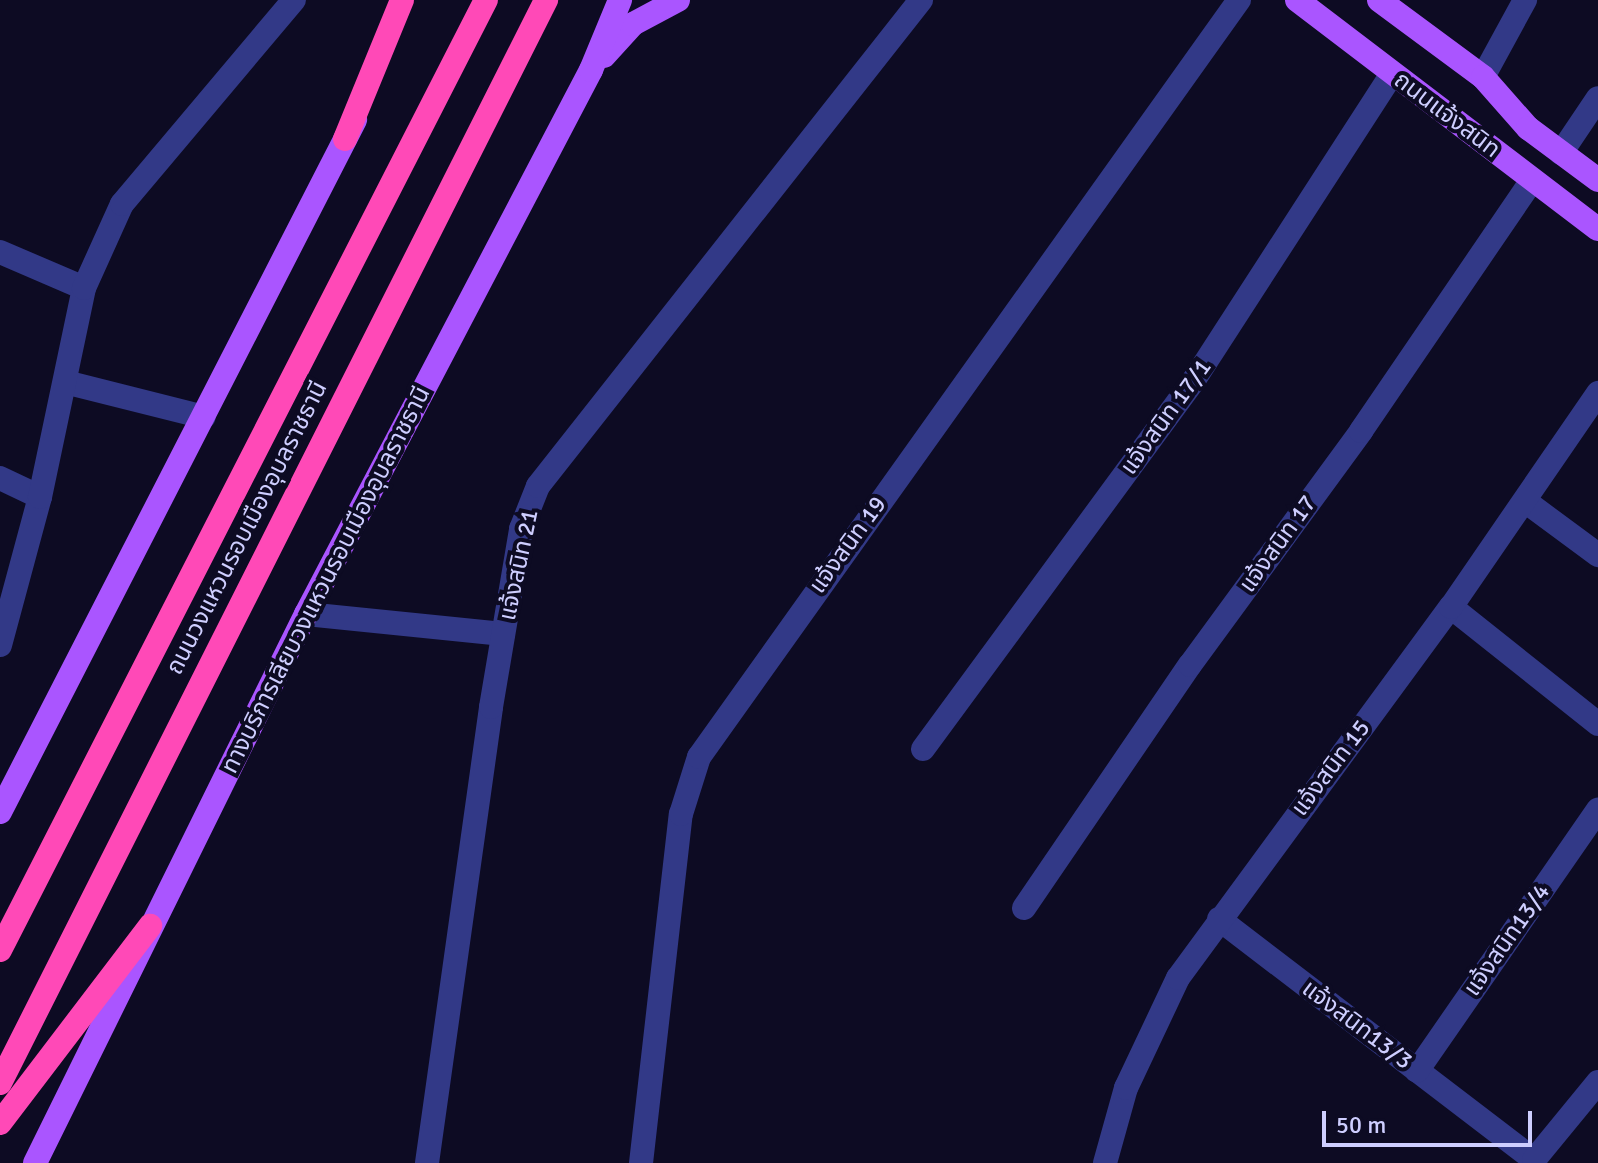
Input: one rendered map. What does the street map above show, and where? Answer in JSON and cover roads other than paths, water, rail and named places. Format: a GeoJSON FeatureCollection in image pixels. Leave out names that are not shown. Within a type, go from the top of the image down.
{"type":"FeatureCollection","features":[{"type":"Feature","properties":{"kind":"highway"},"geometry":{"type":"LineString","coordinates":[[345,139],[402,0]]}},
{"type":"Feature","properties":{"kind":"highway","name":"ถนนวงแหวนรอบเมืองอุบลราชธานี"},"geometry":{"type":"LineString","coordinates":[[0,950],[486,0]]}},
{"type":"Feature","properties":{"kind":"highway","name":"ถนนวงแหวนรอบเมืองอุบลราชธานี"},"geometry":{"type":"LineString","coordinates":[[0,1083],[546,0]]}},
{"type":"Feature","properties":{"kind":"highway"},"geometry":{"type":"LineString","coordinates":[[0,1123],[150,926]]}},
{"type":"Feature","properties":{"kind":"main road"},"geometry":{"type":"LineString","coordinates":[[0,812],[415,0]]}},
{"type":"Feature","properties":{"kind":"main road","name":"ทางบริการเลียบวงแหวนรอบเมืองอุบลราชธานี"},"geometry":{"type":"LineString","coordinates":[[35,1163],[306,614],[591,70],[620,0]]}},
{"type":"Feature","properties":{"kind":"main road"},"geometry":{"type":"LineString","coordinates":[[591,70],[633,24],[678,0]]}},
{"type":"Feature","properties":{"kind":"main road","name":"ถนนแจ้งสนิท"},"geometry":{"type":"LineString","coordinates":[[1297,0],[1598,229]]}},
{"type":"Feature","properties":{"kind":"main road","name":"ถนนแจ้งสนิท"},"geometry":{"type":"LineString","coordinates":[[1379,0],[1483,77],[1528,128],[1598,180]]}},
{"type":"Feature","properties":{"kind":"street"},"geometry":{"type":"LineString","coordinates":[[1,638],[40,497],[84,288],[122,204],[294,0]]}},
{"type":"Feature","properties":{"kind":"street","name":"แจ้งสนิท 21"},"geometry":{"type":"LineString","coordinates":[[427,1163],[503,634],[521,529],[538,486],[921,0]]}},
{"type":"Feature","properties":{"kind":"street","name":"แจ้งสนิท 19"},"geometry":{"type":"LineString","coordinates":[[641,1163],[681,814],[699,757],[1239,0]]}},
{"type":"Feature","properties":{"kind":"street"},"geometry":{"type":"LineString","coordinates":[[1483,77],[1525,0]]}},
{"type":"Feature","properties":{"kind":"street","name":"แจ้งสนิท 17/1"},"geometry":{"type":"LineString","coordinates":[[923,749],[1194,380],[1392,74]]}},
{"type":"Feature","properties":{"kind":"street"},"geometry":{"type":"LineString","coordinates":[[1561,153],[1598,98]]}},
{"type":"Feature","properties":{"kind":"street","name":"แจ้งสนิท 17"},"geometry":{"type":"LineString","coordinates":[[1024,908],[1190,665],[1361,431],[1532,180]]}},
{"type":"Feature","properties":{"kind":"street"},"geometry":{"type":"LineString","coordinates":[[0,252],[84,288]]}},
{"type":"Feature","properties":{"kind":"street"},"geometry":{"type":"LineString","coordinates":[[65,382],[204,417]]}},
{"type":"Feature","properties":{"kind":"street","name":"แจ้งสนิท 15"},"geometry":{"type":"LineString","coordinates":[[1105,1163],[1126,1088],[1178,978],[1451,607],[1598,393]]}},
{"type":"Feature","properties":{"kind":"street"},"geometry":{"type":"LineString","coordinates":[[0,478],[40,497]]}},
{"type":"Feature","properties":{"kind":"street"},"geometry":{"type":"LineString","coordinates":[[1525,501],[1598,555]]}},
{"type":"Feature","properties":{"kind":"street"},"geometry":{"type":"LineString","coordinates":[[1451,607],[1598,724]]}},
{"type":"Feature","properties":{"kind":"street"},"geometry":{"type":"LineString","coordinates":[[306,614],[503,634]]}},
{"type":"Feature","properties":{"kind":"street","name":"แจ้งสนิท13/4"},"geometry":{"type":"LineString","coordinates":[[1417,1071],[1598,810]]}},
{"type":"Feature","properties":{"kind":"street","name":"แจ้งสนิท13/3"},"geometry":{"type":"LineString","coordinates":[[1219,919],[1534,1160],[1598,1082]]}}]}
